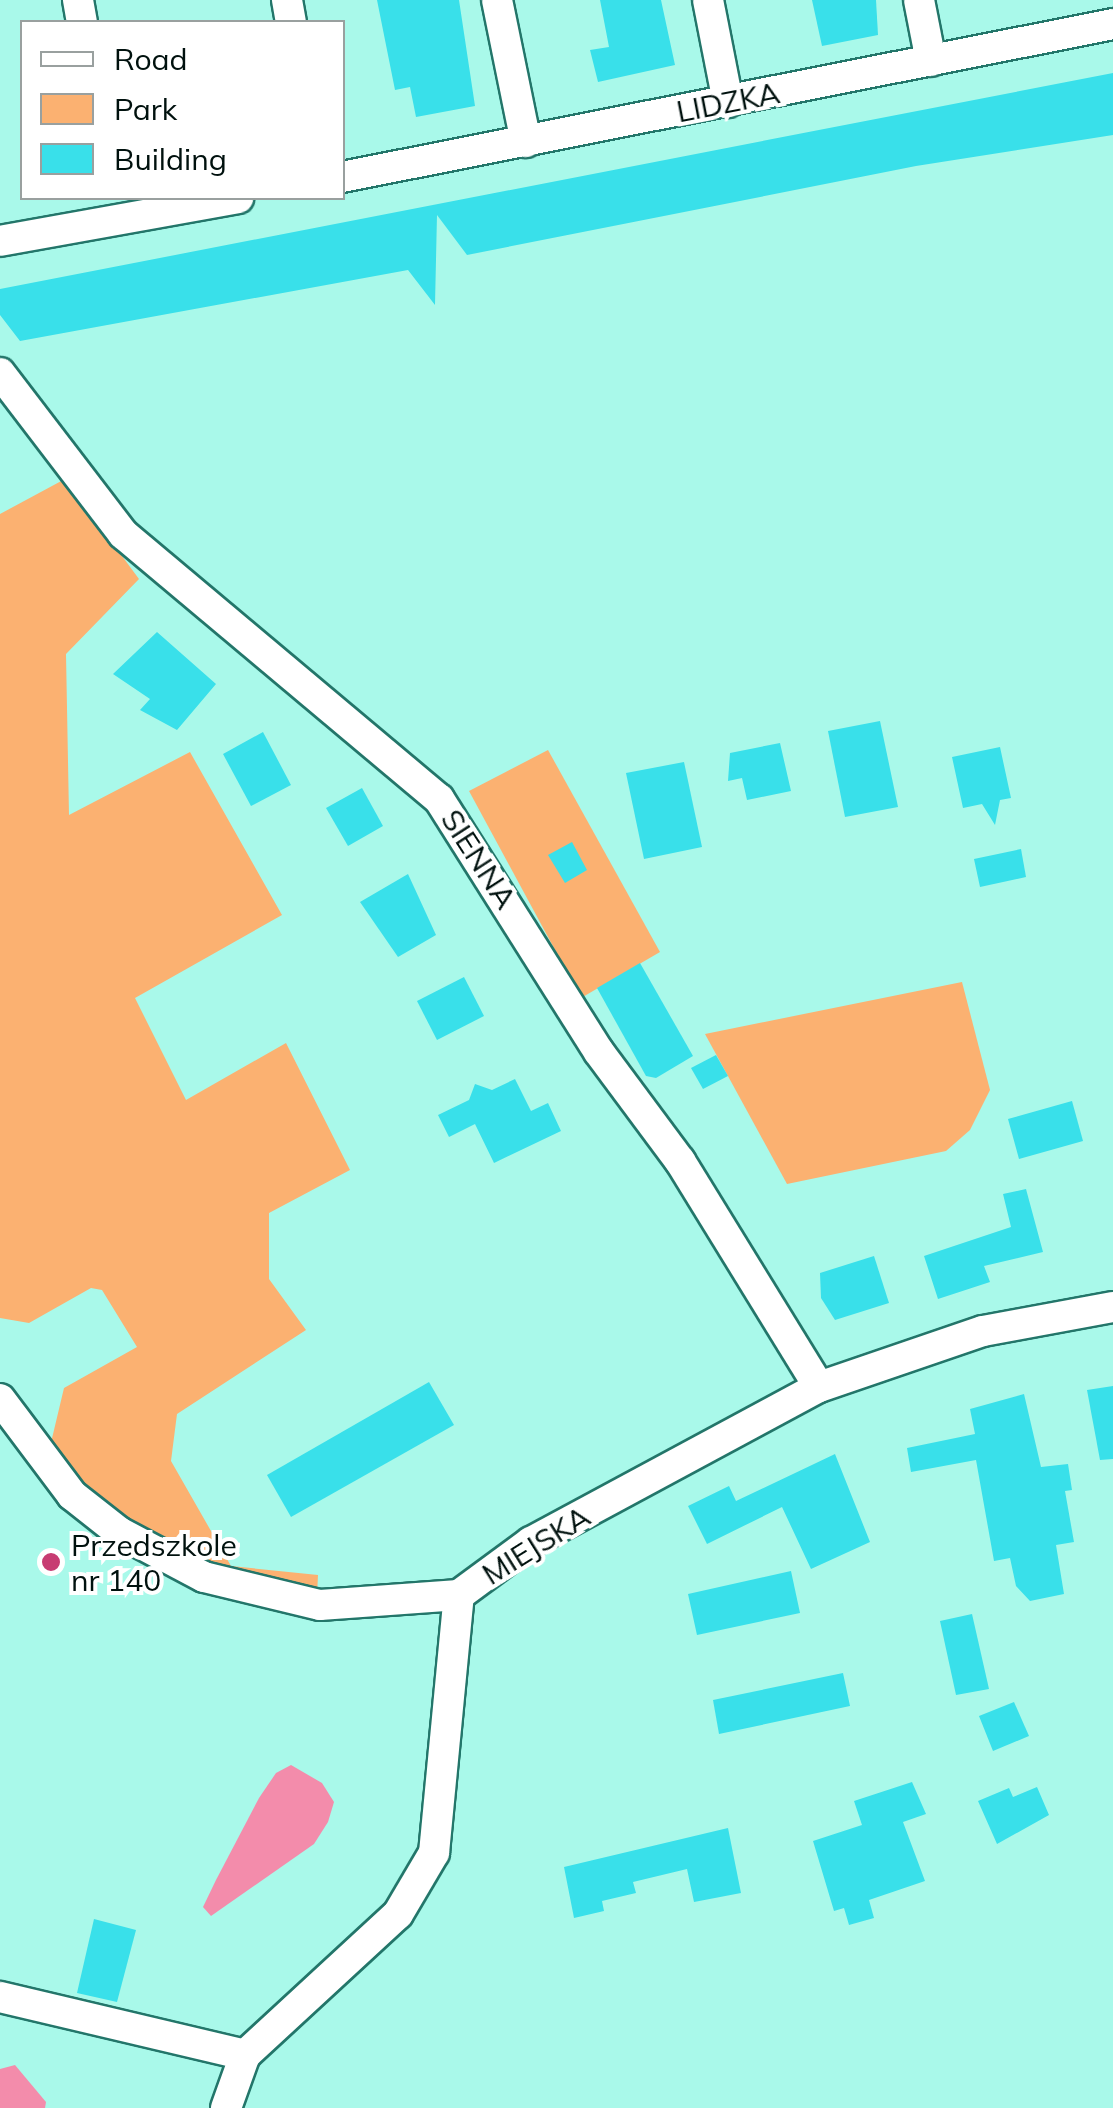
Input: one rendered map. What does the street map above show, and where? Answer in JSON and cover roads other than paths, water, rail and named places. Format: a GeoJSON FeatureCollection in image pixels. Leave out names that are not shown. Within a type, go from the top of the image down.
{"type":"FeatureCollection","features":[{"type":"Feature","properties":{"kind":"street"},"geometry":{"type":"LineString","coordinates":[[497,0],[526,142]]}},
{"type":"Feature","properties":{"kind":"street"},"geometry":{"type":"LineString","coordinates":[[708,0],[728,102]]}},
{"type":"Feature","properties":{"kind":"street"},"geometry":{"type":"LineString","coordinates":[[918,0],[930,61]]}},
{"type":"Feature","properties":{"kind":"street","name":"LIDZKA"},"geometry":{"type":"LineString","coordinates":[[345,176],[1113,24]]}},
{"type":"Feature","properties":{"kind":"street"},"geometry":{"type":"LineString","coordinates":[[0,241],[119,209],[216,200]]}},
{"type":"Feature","properties":{"kind":"street","name":"SIENNA"},"geometry":{"type":"LineString","coordinates":[[0,372],[123,534],[439,798],[599,1052],[680,1162],[818,1386]]}},
{"type":"Feature","properties":{"kind":"street","name":"MIEJSKA"},"geometry":{"type":"LineString","coordinates":[[245,2055],[398,1914],[434,1853],[459,1595],[531,1542],[818,1386],[983,1331],[1113,1307]]}},
{"type":"Feature","properties":{"kind":"street"},"geometry":{"type":"LineString","coordinates":[[0,1399],[72,1495],[120,1532],[204,1577],[320,1606],[459,1595]]}},
{"type":"Feature","properties":{"kind":"street"},"geometry":{"type":"LineString","coordinates":[[0,1997],[245,2055],[226,2108]]}},
{"type":"Feature","properties":{"kind":"place","name":"Przedszkole nr 140"},"geometry":{"type":"Point","coordinates":[51,1562]}}]}
